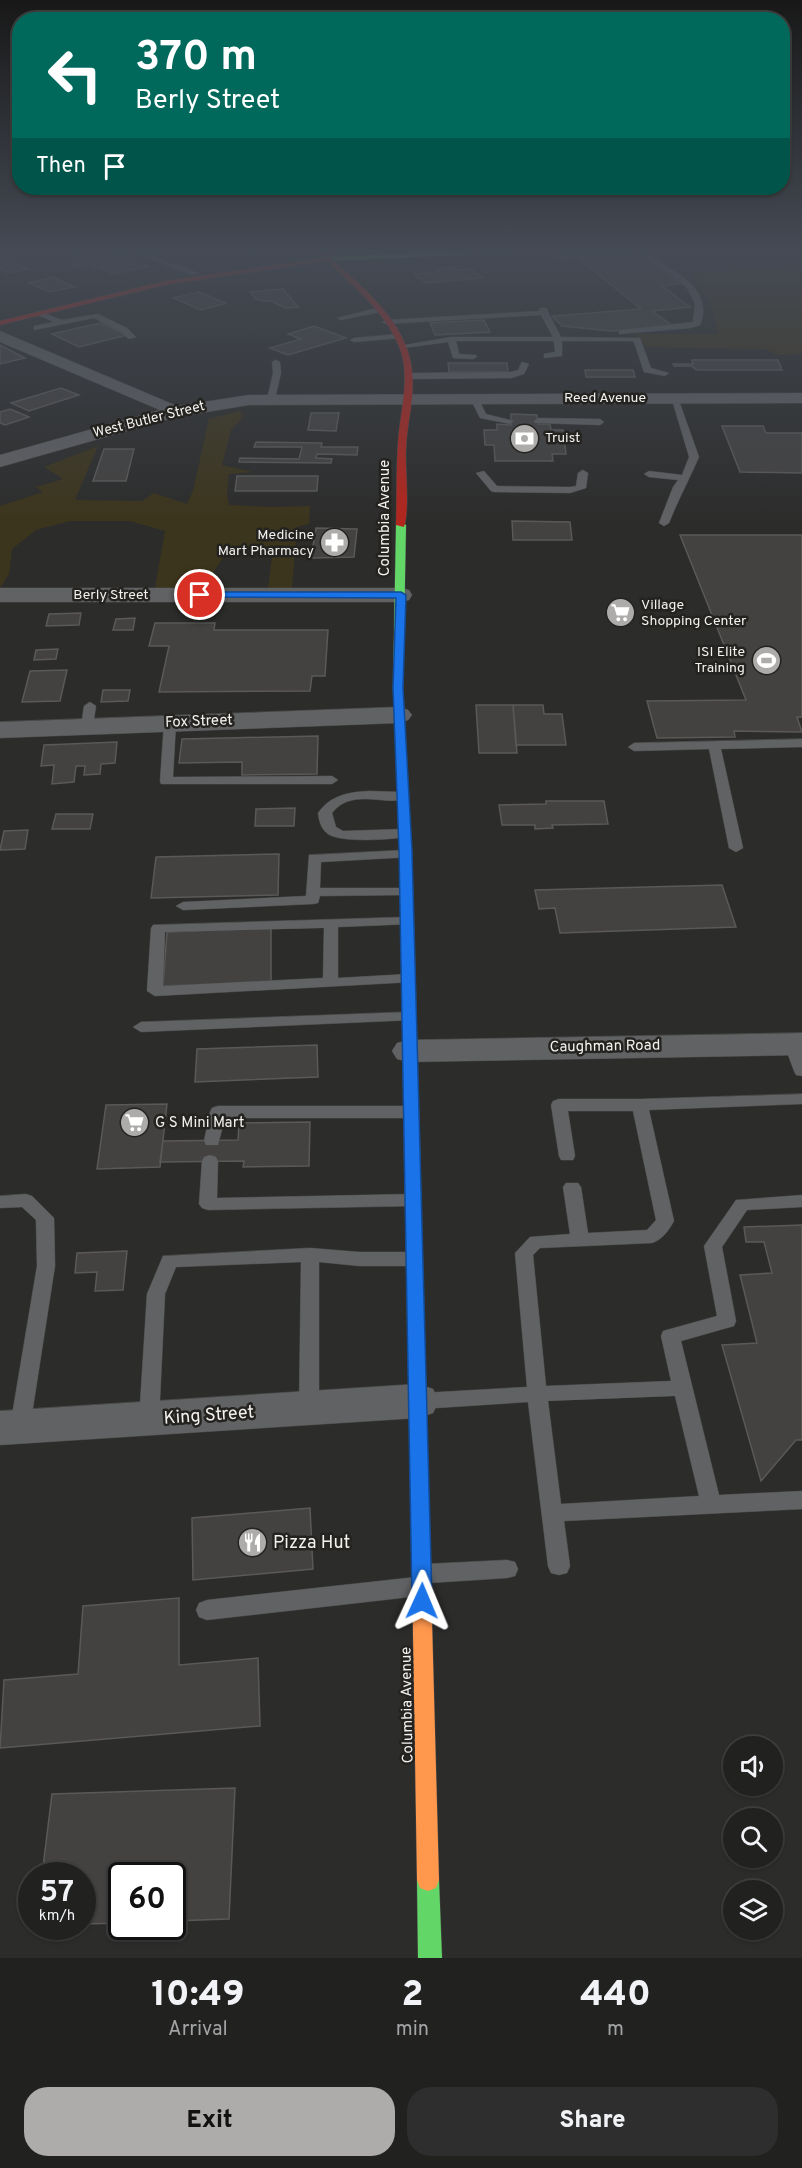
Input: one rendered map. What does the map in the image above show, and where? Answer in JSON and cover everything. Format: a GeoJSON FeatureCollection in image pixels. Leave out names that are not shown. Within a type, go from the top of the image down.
{"type":"FeatureCollection","features":[{"type":"Feature","properties":{"kind":"main road","name":"Columbia Avenue"},"geometry":{"type":"LineString","coordinates":[[400,341],[411,376],[402,441],[399,715],[406,854],[430,1958]]}},
{"type":"Feature","properties":{"kind":"street"},"geometry":{"type":"LineString","coordinates":[[10,340],[164,405],[174,412]]}},
{"type":"Feature","properties":{"kind":"street","name":"West Butler Street"},"geometry":{"type":"LineString","coordinates":[[0,461],[174,412],[234,401],[409,398]]}},
{"type":"Feature","properties":{"kind":"street","name":"Reed Avenue"},"geometry":{"type":"LineString","coordinates":[[409,398],[802,398]]}},
{"type":"Feature","properties":{"kind":"street","name":"Berly Street"},"geometry":{"type":"LineString","coordinates":[[0,595],[401,595]]}},
{"type":"Feature","properties":{"kind":"street","name":"Fox Street"},"geometry":{"type":"LineString","coordinates":[[0,730],[88,716],[170,723],[399,715]]}},
{"type":"Feature","properties":{"kind":"street","name":"Caughman Road"},"geometry":{"type":"LineString","coordinates":[[409,1051],[799,1053]]}},
{"type":"Feature","properties":{"kind":"street","name":"King Street"},"geometry":{"type":"LineString","coordinates":[[10,1428],[418,1401]]}},
{"type":"Feature","properties":{"kind":"lane"},"geometry":{"type":"LineString","coordinates":[[371,340],[416,340]]}},
{"type":"Feature","properties":{"kind":"lane"},"geometry":{"type":"LineString","coordinates":[[451,340],[456,356],[472,357]]}},
{"type":"Feature","properties":{"kind":"lane"},"geometry":{"type":"LineString","coordinates":[[546,357],[559,354],[558,340]]}},
{"type":"Feature","properties":{"kind":"lane"},"geometry":{"type":"LineString","coordinates":[[637,340],[647,370],[665,373]]}},
{"type":"Feature","properties":{"kind":"lane"},"geometry":{"type":"LineString","coordinates":[[453,348],[559,348]]}},
{"type":"Feature","properties":{"kind":"lane"},"geometry":{"type":"LineString","coordinates":[[271,399],[277,373],[276,362]]}},
{"type":"Feature","properties":{"kind":"lane"},"geometry":{"type":"LineString","coordinates":[[411,376],[511,375],[521,372],[525,364]]}},
{"type":"Feature","properties":{"kind":"lane"},"geometry":{"type":"LineString","coordinates":[[474,398],[483,416],[510,421]]}},
{"type":"Feature","properties":{"kind":"lane"},"geometry":{"type":"LineString","coordinates":[[664,523],[678,487],[694,458],[674,398]]}},
{"type":"Feature","properties":{"kind":"lane"},"geometry":{"type":"LineString","coordinates":[[538,421],[600,422]]}},
{"type":"Feature","properties":{"kind":"lane"},"geometry":{"type":"LineString","coordinates":[[481,473],[494,489],[570,490],[581,488],[583,473]]}},
{"type":"Feature","properties":{"kind":"lane"},"geometry":{"type":"LineString","coordinates":[[648,474],[685,478]]}},
{"type":"Feature","properties":{"kind":"lane"},"geometry":{"type":"LineString","coordinates":[[170,723],[166,781],[332,780]]}},
{"type":"Feature","properties":{"kind":"lane"},"geometry":{"type":"LineString","coordinates":[[634,747],[802,743]]}},
{"type":"Feature","properties":{"kind":"lane"},"geometry":{"type":"LineString","coordinates":[[714,745],[736,848]]}},
{"type":"Feature","properties":{"kind":"lane"},"geometry":{"type":"LineString","coordinates":[[402,796],[346,796],[329,805],[325,813],[328,827],[333,832],[341,834],[404,833]]}},
{"type":"Feature","properties":{"kind":"lane"},"geometry":{"type":"LineString","coordinates":[[183,906],[313,900],[314,858],[406,854]]}},
{"type":"Feature","properties":{"kind":"lane"},"geometry":{"type":"LineString","coordinates":[[313,892],[406,891]]}},
{"type":"Feature","properties":{"kind":"lane"},"geometry":{"type":"LineString","coordinates":[[407,921],[158,927],[156,991],[408,978]]}},
{"type":"Feature","properties":{"kind":"lane"},"geometry":{"type":"LineString","coordinates":[[330,983],[331,923]]}},
{"type":"Feature","properties":{"kind":"lane"},"geometry":{"type":"LineString","coordinates":[[141,1027],[408,1017]]}},
{"type":"Feature","properties":{"kind":"lane"},"geometry":{"type":"LineString","coordinates":[[567,1156],[559,1106],[802,1099]]}},
{"type":"Feature","properties":{"kind":"lane"},"geometry":{"type":"LineString","coordinates":[[559,1566],[537,1394],[524,1253],[536,1242],[652,1236],[665,1221],[640,1105]]}},
{"type":"Feature","properties":{"kind":"lane"},"geometry":{"type":"LineString","coordinates":[[212,1141],[218,1112],[410,1112]]}},
{"type":"Feature","properties":{"kind":"lane"},"geometry":{"type":"LineString","coordinates":[[210,1161],[208,1204],[412,1200]]}},
{"type":"Feature","properties":{"kind":"lane"},"geometry":{"type":"LineString","coordinates":[[572,1187],[580,1240]]}},
{"type":"Feature","properties":{"kind":"lane"},"geometry":{"type":"LineString","coordinates":[[0,1202],[26,1200],[45,1218],[46,1266],[10,1428]]}},
{"type":"Feature","properties":{"kind":"lane"},"geometry":{"type":"LineString","coordinates":[[711,1504],[670,1336],[727,1321],[713,1246],[741,1204],[802,1201]]}},
{"type":"Feature","properties":{"kind":"lane"},"geometry":{"type":"LineString","coordinates":[[309,1410],[310,1255]]}},
{"type":"Feature","properties":{"kind":"lane"},"geometry":{"type":"LineString","coordinates":[[149,1420],[156,1294],[169,1261],[310,1255],[359,1259],[414,1259]]}},
{"type":"Feature","properties":{"kind":"lane"},"geometry":{"type":"LineString","coordinates":[[418,1401],[681,1388]]}},
{"type":"Feature","properties":{"kind":"lane"},"geometry":{"type":"LineString","coordinates":[[552,1513],[802,1500]]}},
{"type":"Feature","properties":{"kind":"lane"},"geometry":{"type":"LineString","coordinates":[[207,1610],[507,1569]]}},
{"type":"Feature","properties":{"kind":"shaded area"},"geometry":{"type":"Polygon","coordinates":[[[639,340],[802,340],[802,354],[777,355],[764,349],[646,347],[639,340]]]}},
{"type":"Feature","properties":{"kind":"shaded area"},"geometry":{"type":"Polygon","coordinates":[[[239,411],[244,416],[231,430],[222,465],[253,472],[229,474],[227,494],[229,505],[310,506],[309,524],[297,527],[292,588],[268,588],[273,550],[228,550],[203,588],[155,588],[165,531],[130,521],[70,521],[36,530],[12,549],[9,574],[0,588],[0,506],[43,492],[36,487],[63,479],[44,467],[98,446],[75,500],[142,501],[154,493],[187,504],[193,491],[209,419],[239,411]]]}},
{"type":"Feature","properties":{"kind":"building"},"geometry":{"type":"Polygon","coordinates":[[[65,340],[106,340],[79,347],[65,340]]]}},
{"type":"Feature","properties":{"kind":"building"},"geometry":{"type":"Polygon","coordinates":[[[296,340],[338,340],[288,355],[270,348],[296,340]]]}},
{"type":"Feature","properties":{"kind":"building"},"geometry":{"type":"Polygon","coordinates":[[[0,345],[25,358],[0,364],[0,345]]]}},
{"type":"Feature","properties":{"kind":"building"},"geometry":{"type":"Polygon","coordinates":[[[692,360],[778,360],[782,370],[697,370],[691,366],[674,366],[673,364],[693,364],[692,360]]]}},
{"type":"Feature","properties":{"kind":"building"},"geometry":{"type":"Polygon","coordinates":[[[448,363],[507,363],[508,372],[449,372],[448,363]]]}},
{"type":"Feature","properties":{"kind":"building"},"geometry":{"type":"Polygon","coordinates":[[[585,370],[633,370],[635,377],[586,377],[585,370]]]}},
{"type":"Feature","properties":{"kind":"building"},"geometry":{"type":"Polygon","coordinates":[[[61,388],[79,395],[29,411],[11,403],[61,388]]]}},
{"type":"Feature","properties":{"kind":"building"},"geometry":{"type":"Polygon","coordinates":[[[10,409],[29,417],[5,425],[0,423],[0,412],[10,409]]]}},
{"type":"Feature","properties":{"kind":"building"},"geometry":{"type":"Polygon","coordinates":[[[311,413],[339,413],[336,431],[308,430],[311,413]]]}},
{"type":"Feature","properties":{"kind":"building","name":"Truist"},"geometry":{"type":"Polygon","coordinates":[[[511,414],[537,415],[538,424],[550,424],[551,430],[563,430],[566,454],[552,454],[553,461],[495,461],[494,445],[485,445],[484,430],[497,430],[497,424],[511,425],[511,414]]]}},
{"type":"Feature","properties":{"kind":"building"},"geometry":{"type":"Polygon","coordinates":[[[722,426],[763,426],[766,433],[802,433],[802,473],[740,472],[722,426]]]}},
{"type":"Feature","properties":{"kind":"building"},"geometry":{"type":"Polygon","coordinates":[[[256,442],[322,443],[321,447],[358,447],[357,455],[317,454],[316,458],[332,459],[331,463],[239,462],[240,458],[299,459],[302,447],[254,447],[256,442]]]}},
{"type":"Feature","properties":{"kind":"building"},"geometry":{"type":"Polygon","coordinates":[[[104,449],[134,449],[126,481],[93,481],[104,449]]]}},
{"type":"Feature","properties":{"kind":"building"},"geometry":{"type":"Polygon","coordinates":[[[237,476],[318,476],[317,491],[235,491],[237,476]]]}},
{"type":"Feature","properties":{"kind":"building"},"geometry":{"type":"Polygon","coordinates":[[[512,521],[570,522],[572,540],[513,540],[512,521]]]}},
{"type":"Feature","properties":{"kind":"building","name":"Medicine Mart Pharmacy"},"geometry":{"type":"Polygon","coordinates":[[[316,528],[357,529],[354,557],[311,558],[316,528]]]}},
{"type":"Feature","properties":{"kind":"building"},"geometry":{"type":"Polygon","coordinates":[[[680,535],[802,535],[802,717],[797,717],[802,732],[734,731],[735,737],[657,738],[647,701],[746,700],[680,535]]]}},
{"type":"Feature","properties":{"kind":"building"},"geometry":{"type":"Polygon","coordinates":[[[81,613],[79,625],[46,626],[49,614],[81,613]]]}},
{"type":"Feature","properties":{"kind":"building"},"geometry":{"type":"Polygon","coordinates":[[[135,618],[133,630],[113,630],[116,619],[135,618]]]}},
{"type":"Feature","properties":{"kind":"building"},"geometry":{"type":"Polygon","coordinates":[[[155,623],[215,623],[214,630],[328,630],[325,676],[312,676],[310,691],[159,692],[169,646],[149,646],[155,623]]]}},
{"type":"Feature","properties":{"kind":"building"},"geometry":{"type":"Polygon","coordinates":[[[58,649],[56,659],[34,660],[36,650],[58,649]]]}},
{"type":"Feature","properties":{"kind":"building"},"geometry":{"type":"Polygon","coordinates":[[[67,670],[60,701],[22,702],[30,671],[67,670]]]}},
{"type":"Feature","properties":{"kind":"building"},"geometry":{"type":"Polygon","coordinates":[[[103,690],[130,690],[128,701],[101,702],[103,690]]]}},
{"type":"Feature","properties":{"kind":"building"},"geometry":{"type":"Polygon","coordinates":[[[476,705],[513,705],[517,753],[479,753],[476,705]]]}},
{"type":"Feature","properties":{"kind":"building"},"geometry":{"type":"Polygon","coordinates":[[[513,705],[543,705],[544,714],[562,714],[566,745],[516,745],[513,705]]]}},
{"type":"Feature","properties":{"kind":"building"},"geometry":{"type":"Polygon","coordinates":[[[318,736],[317,774],[242,775],[242,762],[179,763],[182,739],[318,736]]]}},
{"type":"Feature","properties":{"kind":"building"},"geometry":{"type":"Polygon","coordinates":[[[117,742],[115,763],[101,764],[100,774],[84,775],[85,766],[76,766],[74,782],[52,784],[54,765],[41,766],[44,745],[117,742]]]}},
{"type":"Feature","properties":{"kind":"building"},"geometry":{"type":"Polygon","coordinates":[[[546,801],[604,801],[608,824],[552,825],[553,828],[535,829],[535,825],[502,825],[499,805],[546,804],[546,801]]]}},
{"type":"Feature","properties":{"kind":"building"},"geometry":{"type":"Polygon","coordinates":[[[295,808],[294,826],[255,826],[256,809],[295,808]]]}},
{"type":"Feature","properties":{"kind":"building"},"geometry":{"type":"Polygon","coordinates":[[[56,814],[93,814],[90,829],[52,829],[56,814]]]}},
{"type":"Feature","properties":{"kind":"building"},"geometry":{"type":"Polygon","coordinates":[[[28,830],[25,849],[0,850],[4,831],[28,830]]]}},
{"type":"Feature","properties":{"kind":"building"},"geometry":{"type":"Polygon","coordinates":[[[279,854],[278,895],[151,898],[156,857],[279,854]]]}},
{"type":"Feature","properties":{"kind":"building"},"geometry":{"type":"Polygon","coordinates":[[[722,885],[736,927],[560,933],[555,908],[539,909],[535,890],[722,885]]]}},
{"type":"Feature","properties":{"kind":"building"},"geometry":{"type":"Polygon","coordinates":[[[271,928],[271,982],[163,986],[167,932],[271,928]]]}},
{"type":"Feature","properties":{"kind":"building"},"geometry":{"type":"Polygon","coordinates":[[[317,1045],[318,1077],[195,1082],[197,1049],[317,1045]]]}},
{"type":"Feature","properties":{"kind":"building","name":"G S Mini Mart"},"geometry":{"type":"Polygon","coordinates":[[[167,1104],[160,1167],[97,1169],[106,1105],[167,1104]]]}},
{"type":"Feature","properties":{"kind":"building"},"geometry":{"type":"Polygon","coordinates":[[[310,1122],[309,1166],[243,1167],[244,1161],[160,1162],[163,1141],[238,1140],[239,1123],[310,1122]]]}},
{"type":"Feature","properties":{"kind":"building"},"geometry":{"type":"Polygon","coordinates":[[[802,1225],[802,1440],[796,1440],[761,1481],[722,1345],[757,1343],[740,1275],[772,1273],[764,1242],[746,1242],[744,1227],[802,1225]]]}},
{"type":"Feature","properties":{"kind":"building"},"geometry":{"type":"Polygon","coordinates":[[[127,1251],[123,1290],[95,1291],[97,1272],[75,1273],[77,1253],[127,1251]]]}},
{"type":"Feature","properties":{"kind":"building","name":"Pizza Hut"},"geometry":{"type":"Polygon","coordinates":[[[310,1508],[313,1569],[193,1580],[192,1518],[310,1508]]]}},
{"type":"Feature","properties":{"kind":"building"},"geometry":{"type":"Polygon","coordinates":[[[179,1598],[179,1665],[258,1658],[260,1726],[0,1748],[4,1680],[78,1674],[83,1606],[179,1598]]]}},
{"type":"Feature","properties":{"kind":"building"},"geometry":{"type":"Polygon","coordinates":[[[235,1788],[229,1919],[186,1921],[186,1862],[108,1862],[108,1923],[96,1924],[96,1862],[44,1862],[52,1794],[235,1788]]]}},
{"type":"Feature","properties":{"kind":"traffic: fast"},"geometry":{"type":"LineString","coordinates":[[401,525],[398,688],[406,855]]}},
{"type":"Feature","properties":{"kind":"traffic: fast"},"geometry":{"type":"LineString","coordinates":[[412,1149],[420,1509]]}},
{"type":"Feature","properties":{"kind":"traffic: fast"},"geometry":{"type":"LineString","coordinates":[[428,1880],[430,1958]]}},
{"type":"Feature","properties":{"kind":"traffic: slow"},"geometry":{"type":"LineString","coordinates":[[420,1509],[428,1880]]}},
{"type":"Feature","properties":{"kind":"traffic: jam"},"geometry":{"type":"LineString","coordinates":[[400,340],[409,371],[401,452],[401,525]]}},
{"type":"Feature","properties":{"kind":"traffic: jam"},"geometry":{"type":"LineString","coordinates":[[406,855],[412,1149]]}},
{"type":"Feature","properties":{"kind":"place","name":"Truist"},"geometry":{"type":"Point","coordinates":[524,438]}},
{"type":"Feature","properties":{"kind":"place","name":"Medicine Mart Pharmacy"},"geometry":{"type":"Point","coordinates":[335,543]}},
{"type":"Feature","properties":{"kind":"place","name":"Village Shopping Center"},"geometry":{"type":"Point","coordinates":[620,613]}},
{"type":"Feature","properties":{"kind":"place","name":"ISI Elite Training"},"geometry":{"type":"Point","coordinates":[766,660]}},
{"type":"Feature","properties":{"kind":"place","name":"G S Mini Mart"},"geometry":{"type":"Point","coordinates":[134,1123]}},
{"type":"Feature","properties":{"kind":"place","name":"Pizza Hut"},"geometry":{"type":"Point","coordinates":[252,1543]}},
{"type":"Feature","properties":{"kind":"route"},"geometry":{"type":"LineString","coordinates":[[200,595],[401,595],[398,688],[406,850],[422,1601]]}}]}
